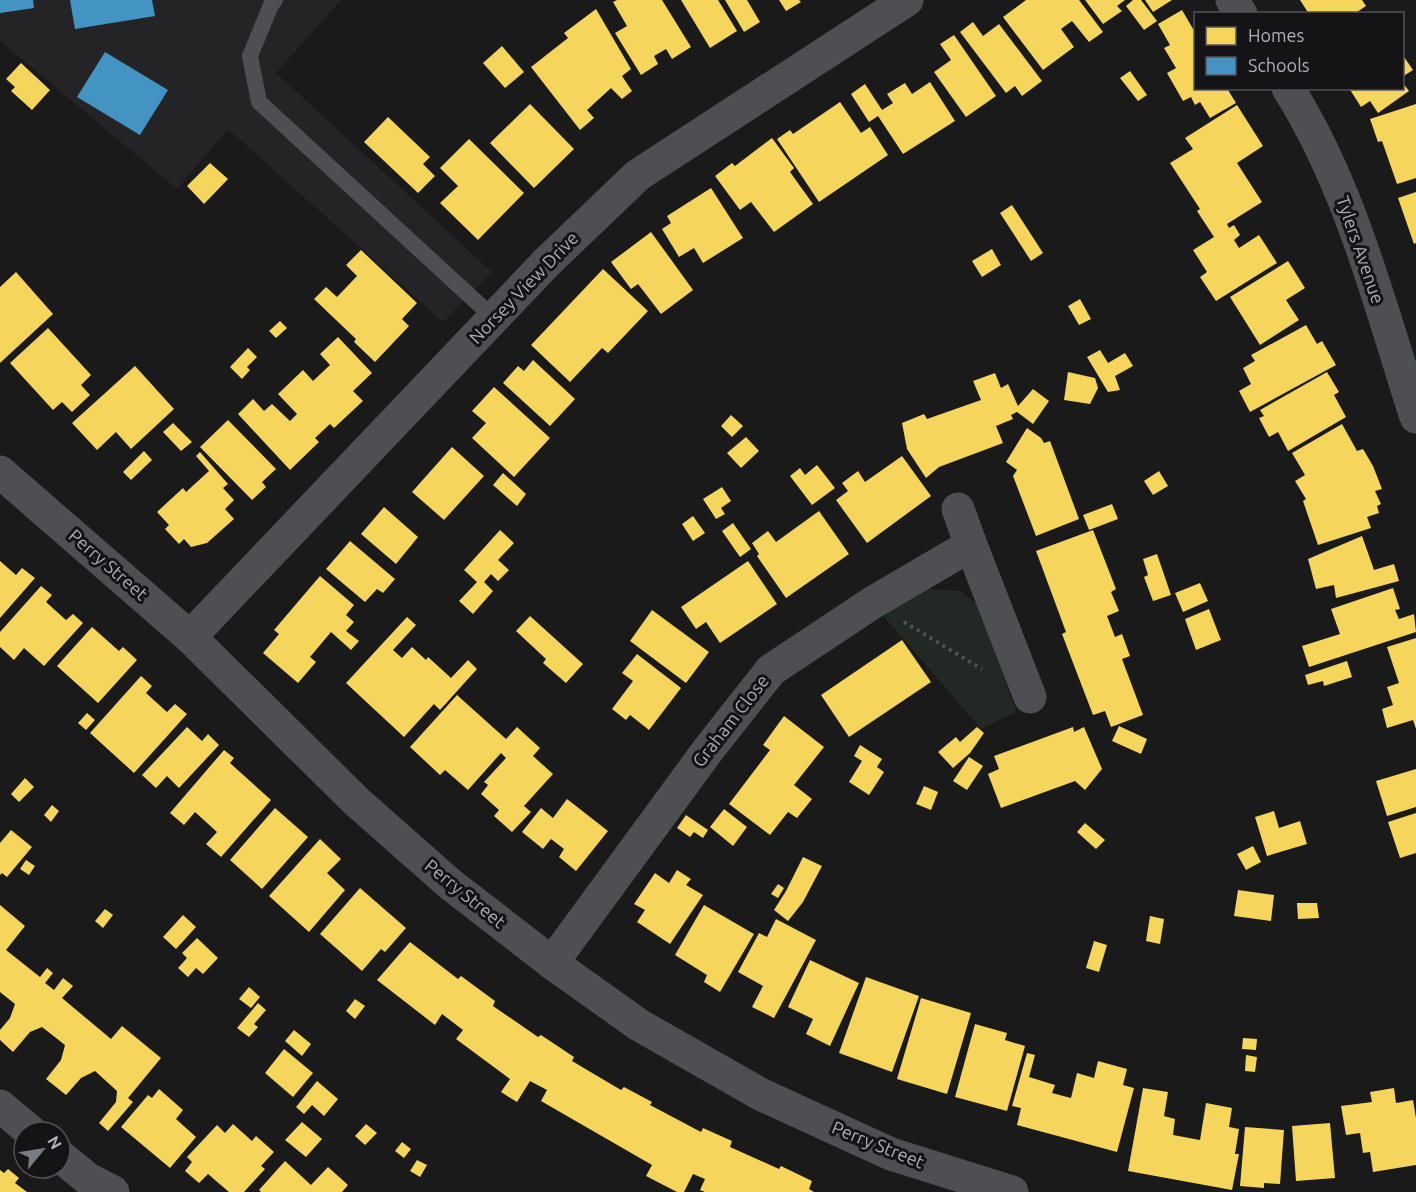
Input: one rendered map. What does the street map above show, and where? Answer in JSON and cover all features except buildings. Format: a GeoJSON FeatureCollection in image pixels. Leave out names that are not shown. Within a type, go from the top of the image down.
{"type":"FeatureCollection","features":[{"type":"Feature","properties":{"kind":"street","name":"Norsey View Drive"},"geometry":{"type":"LineString","coordinates":[[190,637],[546,263],[638,175],[908,0]]}},
{"type":"Feature","properties":{"kind":"street","name":"Tylers Avenue"},"geometry":{"type":"LineString","coordinates":[[1289,90],[1306,116],[1349,214],[1416,417]]}},
{"type":"Feature","properties":{"kind":"street","name":"Perry Street"},"geometry":{"type":"LineString","coordinates":[[0,472],[190,637],[364,808],[450,884],[552,963],[639,1025],[760,1094],[891,1154],[1012,1192]]}},
{"type":"Feature","properties":{"kind":"street"},"geometry":{"type":"LineString","coordinates":[[958,509],[1030,697]]}},
{"type":"Feature","properties":{"kind":"street","name":"Graham Close"},"geometry":{"type":"LineString","coordinates":[[552,963],[708,750],[771,670],[872,603],[971,545]]}},
{"type":"Feature","properties":{"kind":"street"},"geometry":{"type":"LineString","coordinates":[[0,1107],[16,1120]]}},
{"type":"Feature","properties":{"kind":"street"},"geometry":{"type":"LineString","coordinates":[[72,1166],[88,1179],[113,1192]]}},
{"type":"Feature","properties":{"kind":"lane"},"geometry":{"type":"LineString","coordinates":[[275,0],[250,56],[259,102],[495,318]]}},
{"type":"Feature","properties":{"kind":"path"},"geometry":{"type":"LineString","coordinates":[[872,603],[1030,697]]}},
{"type":"Feature","properties":{"kind":"shaded area"},"geometry":{"type":"Polygon","coordinates":[[[0,0],[341,0],[276,73],[492,272],[443,322],[228,129],[177,189],[0,41],[0,0]]]}},
{"type":"Feature","properties":{"kind":"shaded area"},"geometry":{"type":"Polygon","coordinates":[[[928,589],[960,591],[980,606],[1016,712],[981,729],[882,614],[928,589]]]}}]}
